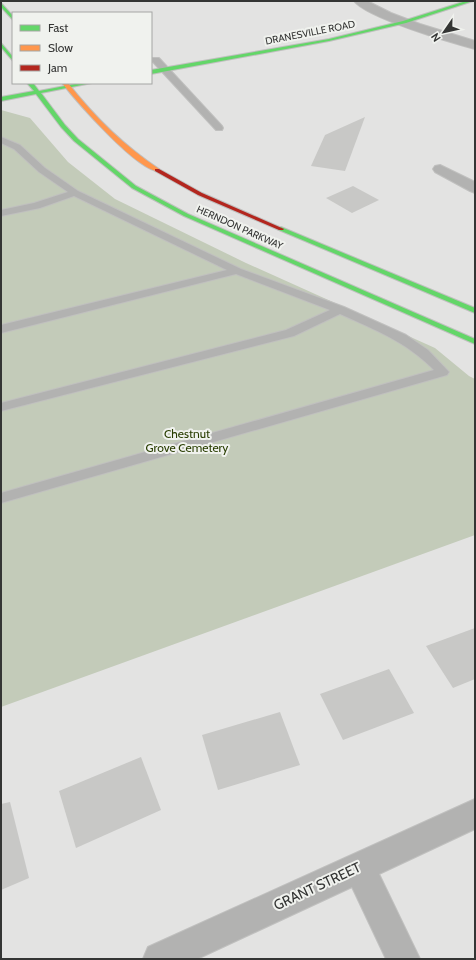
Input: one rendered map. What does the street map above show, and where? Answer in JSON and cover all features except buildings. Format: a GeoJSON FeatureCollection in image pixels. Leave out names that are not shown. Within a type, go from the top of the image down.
{"type":"FeatureCollection","features":[{"type":"Feature","properties":{"kind":"main road","name":"DRANESVILLE ROAD"},"geometry":{"type":"LineString","coordinates":[[152,72],[329,40],[402,17],[471,1]]}},
{"type":"Feature","properties":{"kind":"main road"},"geometry":{"type":"LineString","coordinates":[[1,4],[12,18]]}},
{"type":"Feature","properties":{"kind":"main road"},"geometry":{"type":"LineString","coordinates":[[375,19],[388,16]]}},
{"type":"Feature","properties":{"kind":"main road"},"geometry":{"type":"LineString","coordinates":[[1,44],[12,59]]}},
{"type":"Feature","properties":{"kind":"main road"},"geometry":{"type":"LineString","coordinates":[[153,61],[171,58]]}},
{"type":"Feature","properties":{"kind":"main road","name":"HERNDON PARKWAY"},"geometry":{"type":"LineString","coordinates":[[31,84],[63,126],[76,140],[113,172],[152,198],[186,215],[475,342]]}},
{"type":"Feature","properties":{"kind":"main road"},"geometry":{"type":"LineString","coordinates":[[1,99],[66,85],[78,84]]}},
{"type":"Feature","properties":{"kind":"main road","name":"HERNDON PARKWAY"},"geometry":{"type":"LineString","coordinates":[[66,85],[92,118],[106,132],[154,168],[180,183],[240,212],[475,311]]}},
{"type":"Feature","properties":{"kind":"street"},"geometry":{"type":"LineString","coordinates":[[359,1],[388,16],[402,17],[475,45]]}},
{"type":"Feature","properties":{"kind":"street"},"geometry":{"type":"LineString","coordinates":[[440,169],[475,188]]}},
{"type":"Feature","properties":{"kind":"street","name":"GRANT STREET"},"geometry":{"type":"LineString","coordinates":[[160,959],[475,814]]}},
{"type":"Feature","properties":{"kind":"street"},"geometry":{"type":"LineString","coordinates":[[358,867],[403,959]]}},
{"type":"Feature","properties":{"kind":"lane"},"geometry":{"type":"LineString","coordinates":[[153,61],[164,70],[219,128]]}},
{"type":"Feature","properties":{"kind":"lane"},"geometry":{"type":"LineString","coordinates":[[1,140],[17,147],[42,170],[75,193],[237,271],[340,310],[402,338],[424,353],[443,372],[1,498]]}},
{"type":"Feature","properties":{"kind":"lane"},"geometry":{"type":"LineString","coordinates":[[1,213],[36,206],[75,193]]}},
{"type":"Feature","properties":{"kind":"lane"},"geometry":{"type":"LineString","coordinates":[[1,329],[237,271]]}},
{"type":"Feature","properties":{"kind":"lane"},"geometry":{"type":"LineString","coordinates":[[1,406],[290,333],[340,310]]}},
{"type":"Feature","properties":{"kind":"green space","name":"Chestnut Grove Cemetery"},"geometry":{"type":"Polygon","coordinates":[[[1,110],[30,118],[68,162],[115,199],[246,263],[435,348],[469,376],[475,379],[475,535],[1,707],[1,110]]]}},
{"type":"Feature","properties":{"kind":"traffic: fast"},"geometry":{"type":"LineString","coordinates":[[152,72],[329,40],[404,22],[471,1]]}},
{"type":"Feature","properties":{"kind":"traffic: fast"},"geometry":{"type":"LineString","coordinates":[[1,4],[12,18]]}},
{"type":"Feature","properties":{"kind":"traffic: fast"},"geometry":{"type":"LineString","coordinates":[[1,44],[12,59]]}},
{"type":"Feature","properties":{"kind":"traffic: fast"},"geometry":{"type":"LineString","coordinates":[[31,84],[63,126],[76,140],[134,187],[186,215],[475,342]]}},
{"type":"Feature","properties":{"kind":"traffic: fast"},"geometry":{"type":"LineString","coordinates":[[1,99],[84,84]]}},
{"type":"Feature","properties":{"kind":"traffic: fast"},"geometry":{"type":"LineString","coordinates":[[281,229],[475,311]]}},
{"type":"Feature","properties":{"kind":"traffic: slow"},"geometry":{"type":"LineString","coordinates":[[66,84],[85,108],[107,131],[143,161],[157,170]]}},
{"type":"Feature","properties":{"kind":"traffic: jam"},"geometry":{"type":"LineString","coordinates":[[157,170],[200,194],[281,229]]}}]}
